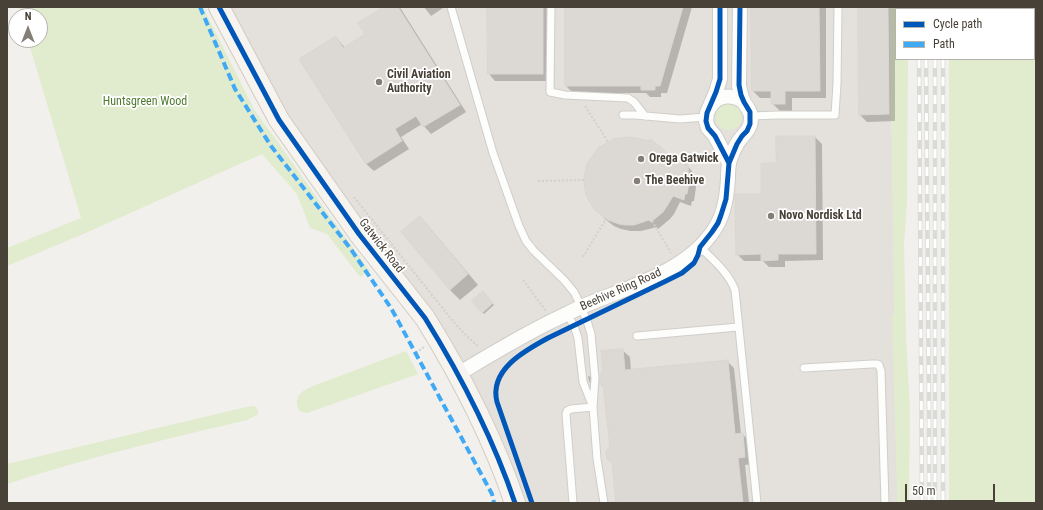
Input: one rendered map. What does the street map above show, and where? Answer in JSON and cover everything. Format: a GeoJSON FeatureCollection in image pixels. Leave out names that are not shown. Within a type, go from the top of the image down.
{"type":"FeatureCollection","features":[{"type":"Feature","properties":{"kind":"street","name":"Gatwick Road"},"geometry":{"type":"LineString","coordinates":[[219,7],[279,120],[359,234],[425,318],[458,374],[498,456],[515,503]]}},
{"type":"Feature","properties":{"kind":"street"},"geometry":{"type":"LineString","coordinates":[[720,7],[720,79],[707,113],[706,121],[708,128],[715,136],[729,163]]}},
{"type":"Feature","properties":{"kind":"street"},"geometry":{"type":"LineString","coordinates":[[740,7],[739,84],[744,102],[749,109],[751,116]]}},
{"type":"Feature","properties":{"kind":"street"},"geometry":{"type":"LineString","coordinates":[[707,113],[715,101],[724,97],[728,96],[744,102]]}},
{"type":"Feature","properties":{"kind":"street","name":"Beehive Ring Road"},"geometry":{"type":"LineString","coordinates":[[458,374],[506,344],[581,307],[636,286],[677,265],[693,254],[718,223],[726,199],[729,163],[734,150],[742,136],[749,128],[751,116]]}},
{"type":"Feature","properties":{"kind":"street"},"geometry":{"type":"LineString","coordinates":[[715,136],[722,140],[729,141],[736,140],[742,136]]}},
{"type":"Feature","properties":{"kind":"lane"},"geometry":{"type":"LineString","coordinates":[[451,7],[488,139],[519,226],[526,241],[534,251],[564,280],[574,292],[588,324],[591,334],[595,378],[594,407],[597,459],[604,503]]}},
{"type":"Feature","properties":{"kind":"lane"},"geometry":{"type":"LineString","coordinates":[[551,7],[550,92],[565,95],[628,98],[634,102],[645,116]]}},
{"type":"Feature","properties":{"kind":"lane"},"geometry":{"type":"LineString","coordinates":[[751,116],[835,115],[838,84],[838,7]]}},
{"type":"Feature","properties":{"kind":"lane"},"geometry":{"type":"LineString","coordinates":[[623,115],[628,114],[680,119],[707,113]]}},
{"type":"Feature","properties":{"kind":"lane"},"geometry":{"type":"LineString","coordinates":[[700,247],[728,277],[733,285],[757,503]]}},
{"type":"Feature","properties":{"kind":"lane"},"geometry":{"type":"LineString","coordinates":[[567,314],[574,326],[578,338],[583,382],[594,407]]}},
{"type":"Feature","properties":{"kind":"lane"},"geometry":{"type":"LineString","coordinates":[[637,336],[738,326]]}},
{"type":"Feature","properties":{"kind":"lane"},"geometry":{"type":"LineString","coordinates":[[804,368],[872,364],[877,364],[880,367],[885,503]]}},
{"type":"Feature","properties":{"kind":"lane"},"geometry":{"type":"LineString","coordinates":[[572,503],[566,414],[567,411],[571,409],[594,407]]}},
{"type":"Feature","properties":{"kind":"path"},"geometry":{"type":"LineString","coordinates":[[583,103],[608,142]]}},
{"type":"Feature","properties":{"kind":"path"},"geometry":{"type":"LineString","coordinates":[[538,181],[584,180]]}},
{"type":"Feature","properties":{"kind":"path"},"geometry":{"type":"LineString","coordinates":[[353,196],[456,325]]}},
{"type":"Feature","properties":{"kind":"path"},"geometry":{"type":"LineString","coordinates":[[583,256],[606,219]]}},
{"type":"Feature","properties":{"kind":"path"},"geometry":{"type":"LineString","coordinates":[[652,221],[677,265]]}},
{"type":"Feature","properties":{"kind":"path"},"geometry":{"type":"LineString","coordinates":[[522,280],[554,320]]}},
{"type":"Feature","properties":{"kind":"shaded area"},"geometry":{"type":"Polygon","coordinates":[[[221,7],[890,7],[894,311],[903,503],[515,503],[474,406],[359,234],[221,7]]]}},
{"type":"Feature","properties":{"kind":"shaded area"},"geometry":{"type":"Polygon","coordinates":[[[242,7],[360,7],[272,61],[242,7]]]}},
{"type":"Feature","properties":{"kind":"shaded area"},"geometry":{"type":"Polygon","coordinates":[[[623,108],[622,131],[599,140],[596,137],[588,144],[578,160],[575,169],[574,184],[577,199],[585,213],[593,221],[604,228],[618,232],[635,233],[647,230],[660,222],[672,210],[679,199],[692,203],[696,195],[698,185],[715,187],[711,205],[701,223],[684,242],[670,252],[651,262],[631,265],[592,253],[585,265],[575,258],[570,266],[559,257],[542,236],[529,208],[525,188],[525,172],[531,142],[541,123],[552,110],[568,124],[574,117],[585,109],[590,116],[607,110],[623,108]]]}},
{"type":"Feature","properties":{"kind":"shaded area"},"geometry":{"type":"Polygon","coordinates":[[[777,115],[815,115],[815,133],[777,134],[777,115]]]}},
{"type":"Feature","properties":{"kind":"shaded area"},"geometry":{"type":"Polygon","coordinates":[[[462,119],[487,163],[471,174],[542,284],[502,313],[420,216],[406,228],[382,193],[406,178],[400,168],[450,138],[445,129],[462,119]]]}},
{"type":"Feature","properties":{"kind":"shaded area"},"geometry":{"type":"Polygon","coordinates":[[[892,134],[894,315],[892,315],[897,503],[750,503],[740,396],[733,396],[730,369],[751,367],[753,385],[758,389],[758,380],[787,377],[787,367],[756,370],[749,310],[775,308],[775,293],[750,293],[750,285],[743,284],[742,262],[818,264],[819,272],[830,272],[831,259],[822,259],[821,149],[830,149],[829,135],[892,134]]]}},
{"type":"Feature","properties":{"kind":"shaded area"},"geometry":{"type":"Polygon","coordinates":[[[718,280],[720,284],[724,318],[729,317],[734,335],[724,336],[725,340],[715,341],[717,358],[634,365],[630,325],[633,309],[636,304],[686,284],[718,280]]]}},
{"type":"Feature","properties":{"kind":"shaded area"},"geometry":{"type":"Polygon","coordinates":[[[573,402],[575,415],[582,415],[590,501],[583,501],[583,503],[561,503],[551,405],[573,402]]]}},
{"type":"Feature","properties":{"kind":"green space","name":"Huntsgreen Wood"},"geometry":{"type":"Polygon","coordinates":[[[203,7],[255,111],[370,271],[360,277],[327,234],[310,228],[297,194],[262,154],[88,232],[7,266],[7,248],[81,218],[30,48],[48,48],[48,8],[19,8],[203,7]]]}},
{"type":"Feature","properties":{"kind":"green space"},"geometry":{"type":"Polygon","coordinates":[[[890,7],[909,7],[895,8],[895,60],[908,60],[907,204],[904,244],[906,336],[910,410],[909,503],[897,503],[892,315],[894,315],[890,7]]]}},
{"type":"Feature","properties":{"kind":"green space"},"geometry":{"type":"Polygon","coordinates":[[[1036,7],[1036,503],[949,503],[949,60],[1035,60],[1035,8],[949,8],[1036,7]]]}},
{"type":"Feature","properties":{"kind":"green space"},"geometry":{"type":"Polygon","coordinates":[[[729,104],[738,108],[742,117],[738,126],[729,130],[720,126],[716,117],[720,108],[729,104]]]}},
{"type":"Feature","properties":{"kind":"green space"},"geometry":{"type":"Polygon","coordinates":[[[406,351],[418,374],[307,413],[301,412],[298,408],[297,402],[301,392],[317,384],[406,351]]]}},
{"type":"Feature","properties":{"kind":"green space"},"geometry":{"type":"Polygon","coordinates":[[[251,406],[256,407],[258,414],[247,420],[96,457],[7,484],[7,464],[251,406]]]}},
{"type":"Feature","properties":{"kind":"building","name":"Civil Aviation Authority"},"geometry":{"type":"Polygon","coordinates":[[[384,7],[398,7],[460,105],[423,127],[416,116],[395,129],[402,141],[366,164],[299,59],[336,36],[343,48],[365,34],[358,23],[384,7]]]}},
{"type":"Feature","properties":{"kind":"building"},"geometry":{"type":"Polygon","coordinates":[[[487,7],[543,7],[543,74],[488,74],[487,7]]]}},
{"type":"Feature","properties":{"kind":"building"},"geometry":{"type":"Polygon","coordinates":[[[565,7],[683,7],[660,86],[655,86],[655,90],[641,90],[641,86],[565,86],[565,7]]]}},
{"type":"Feature","properties":{"kind":"building"},"geometry":{"type":"Polygon","coordinates":[[[751,7],[819,7],[820,91],[785,91],[785,104],[771,104],[771,91],[752,91],[751,7]]]}},
{"type":"Feature","properties":{"kind":"building"},"geometry":{"type":"Polygon","coordinates":[[[858,7],[888,7],[889,114],[859,115],[858,7]]]}},
{"type":"Feature","properties":{"kind":"building"},"geometry":{"type":"Polygon","coordinates":[[[776,136],[815,136],[816,254],[778,254],[778,260],[761,261],[761,254],[736,255],[735,194],[761,194],[761,163],[776,163],[776,136]]]}},
{"type":"Feature","properties":{"kind":"building","name":"The Beehive"},"geometry":{"type":"Polygon","coordinates":[[[630,137],[649,141],[650,139],[661,147],[672,164],[683,159],[686,166],[688,165],[689,183],[684,200],[673,196],[663,212],[651,222],[649,220],[634,225],[625,225],[608,220],[595,210],[586,195],[584,178],[588,162],[598,148],[614,139],[630,137]]]}},
{"type":"Feature","properties":{"kind":"building"},"geometry":{"type":"Polygon","coordinates":[[[420,216],[468,274],[450,290],[401,232],[420,216]]]}},
{"type":"Feature","properties":{"kind":"building"},"geometry":{"type":"Polygon","coordinates":[[[483,291],[493,303],[482,313],[472,301],[483,291]]]}},
{"type":"Feature","properties":{"kind":"building"},"geometry":{"type":"Polygon","coordinates":[[[623,349],[625,370],[728,360],[735,434],[743,433],[745,457],[738,458],[743,503],[616,503],[612,463],[607,459],[606,451],[610,446],[603,385],[600,385],[600,374],[603,371],[601,351],[623,349]]]}},
{"type":"Feature","properties":{"kind":"railway"},"geometry":{"type":"LineString","coordinates":[[919,60],[922,503]]}},
{"type":"Feature","properties":{"kind":"railway"},"geometry":{"type":"LineString","coordinates":[[926,60],[929,503]]}},
{"type":"Feature","properties":{"kind":"railway"},"geometry":{"type":"LineString","coordinates":[[935,60],[935,503]]}},
{"type":"Feature","properties":{"kind":"railway"},"geometry":{"type":"LineString","coordinates":[[943,60],[943,503]]}},
{"type":"Feature","properties":{"kind":"marked path"},"geometry":{"type":"LineString","coordinates":[[200,7],[235,89],[271,146],[350,248],[391,308],[492,494],[494,503]]}},
{"type":"Feature","properties":{"kind":"cycle path"},"geometry":{"type":"LineString","coordinates":[[219,7],[279,120],[359,234],[425,318],[451,362],[475,408],[497,455],[515,503]]}},
{"type":"Feature","properties":{"kind":"cycle path"},"geometry":{"type":"LineString","coordinates":[[720,7],[720,79],[707,113],[706,121],[708,128],[715,136],[729,163]]}},
{"type":"Feature","properties":{"kind":"cycle path"},"geometry":{"type":"LineString","coordinates":[[532,503],[497,402],[496,391],[498,380],[510,363],[529,349],[548,338],[682,273],[694,263],[700,247],[718,223],[726,199],[729,163],[737,144],[747,131],[750,124],[750,112],[741,95],[739,85],[740,7]]}},
{"type":"Feature","properties":{"kind":"place","name":"Civil Aviation Authority"},"geometry":{"type":"Point","coordinates":[379,82]}},
{"type":"Feature","properties":{"kind":"place","name":"Orega Gatwick"},"geometry":{"type":"Point","coordinates":[641,159]}},
{"type":"Feature","properties":{"kind":"place","name":"The Beehive"},"geometry":{"type":"Point","coordinates":[637,181]}},
{"type":"Feature","properties":{"kind":"place","name":"Novo Nordisk Ltd"},"geometry":{"type":"Point","coordinates":[771,216]}}]}
